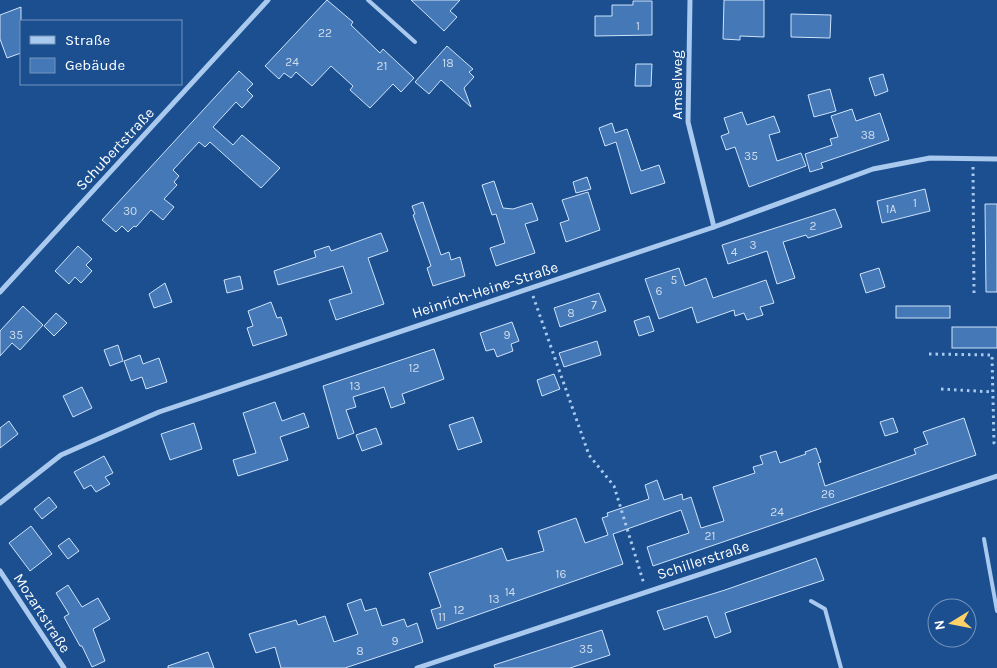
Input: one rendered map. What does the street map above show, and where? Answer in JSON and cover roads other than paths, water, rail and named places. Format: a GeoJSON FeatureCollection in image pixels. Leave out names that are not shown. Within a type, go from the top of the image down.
{"type":"FeatureCollection","features":[{"type":"Feature","properties":{"kind":"street","name":"Schubertstraße"},"geometry":{"type":"LineString","coordinates":[[0,292],[268,0]]}},
{"type":"Feature","properties":{"kind":"street","name":"Amselweg"},"geometry":{"type":"LineString","coordinates":[[690,0],[688,122],[714,228]]}},
{"type":"Feature","properties":{"kind":"street","name":"Heinrich-Heine-Straße"},"geometry":{"type":"LineString","coordinates":[[0,502],[61,455],[158,412],[714,228],[873,169],[930,158],[997,159]]}},
{"type":"Feature","properties":{"kind":"street","name":"Schillerstraße"},"geometry":{"type":"LineString","coordinates":[[417,668],[997,476]]}},
{"type":"Feature","properties":{"kind":"street","name":"Mozartstraße"},"geometry":{"type":"LineString","coordinates":[[0,571],[64,668]]}},
{"type":"Feature","properties":{"kind":"lane"},"geometry":{"type":"LineString","coordinates":[[368,0],[415,42]]}},
{"type":"Feature","properties":{"kind":"lane"},"geometry":{"type":"LineString","coordinates":[[984,539],[997,611]]}},
{"type":"Feature","properties":{"kind":"lane"},"geometry":{"type":"LineString","coordinates":[[811,601],[824,609],[841,668]]}}]}
